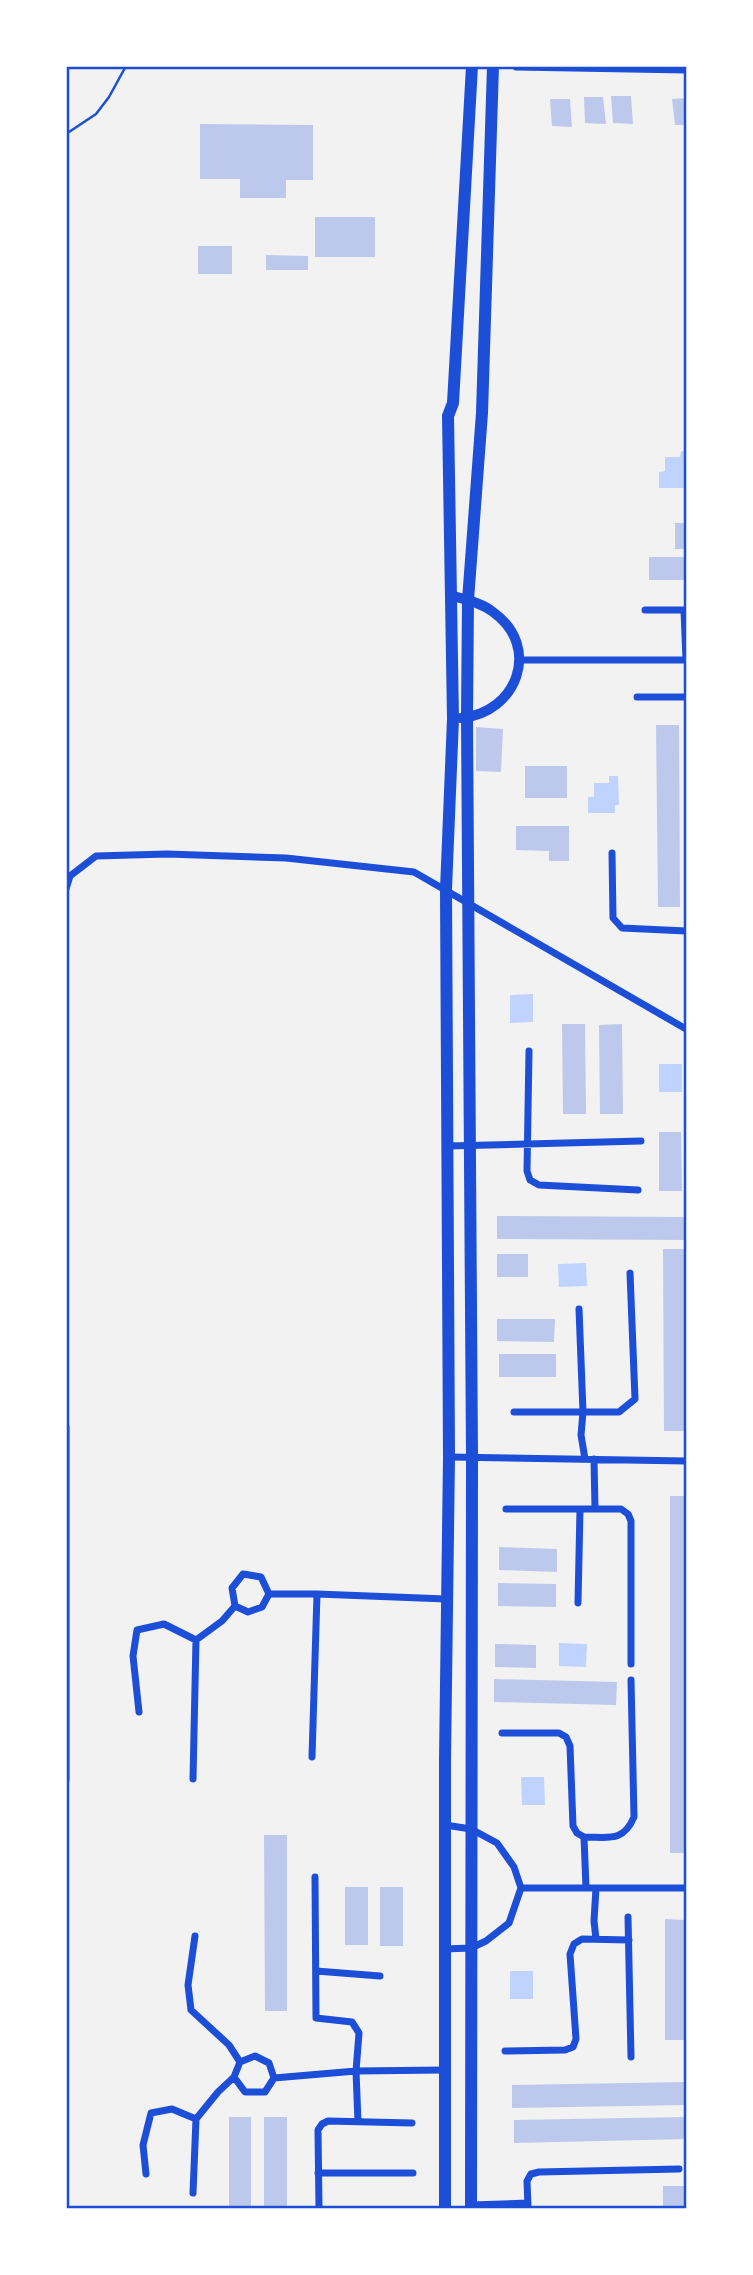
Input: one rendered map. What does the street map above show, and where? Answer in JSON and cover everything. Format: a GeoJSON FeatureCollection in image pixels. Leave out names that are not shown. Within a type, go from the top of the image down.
{"type":"FeatureCollection","features":[{"type":"Feature","properties":{"kind":"main road"},"geometry":{"type":"LineString","coordinates":[[445,2208],[444,1949],[449,1457],[446,889],[453,719],[448,416],[453,403],[472,66]]}},
{"type":"Feature","properties":{"kind":"main road"},"geometry":{"type":"LineString","coordinates":[[471,2207],[472,1457],[468,600],[482,413],[493,66]]}},
{"type":"Feature","properties":{"kind":"street"},"geometry":{"type":"LineString","coordinates":[[516,67],[687,69]]}},
{"type":"Feature","properties":{"kind":"street"},"geometry":{"type":"LineString","coordinates":[[452,596],[492,610],[504,621],[513,635],[521,660],[515,682],[506,697],[493,708],[478,715],[453,719]]}},
{"type":"Feature","properties":{"kind":"street"},"geometry":{"type":"LineString","coordinates":[[521,660],[686,660],[685,610],[645,610]]}},
{"type":"Feature","properties":{"kind":"street"},"geometry":{"type":"LineString","coordinates":[[637,697],[687,697]]}},
{"type":"Feature","properties":{"kind":"street"},"geometry":{"type":"LineString","coordinates":[[612,853],[614,918],[622,928],[687,930]]}},
{"type":"Feature","properties":{"kind":"street"},"geometry":{"type":"LineString","coordinates":[[66,889],[70,876],[96,856],[167,854],[286,858],[414,872],[687,1029]]}},
{"type":"Feature","properties":{"kind":"street"},"geometry":{"type":"LineString","coordinates":[[529,1051],[527,1171],[530,1180],[539,1185],[638,1190]]}},
{"type":"Feature","properties":{"kind":"street"},"geometry":{"type":"LineString","coordinates":[[448,1146],[641,1141]]}},
{"type":"Feature","properties":{"kind":"street"},"geometry":{"type":"LineString","coordinates":[[514,1412],[619,1412],[635,1399],[631,1273]]}},
{"type":"Feature","properties":{"kind":"street"},"geometry":{"type":"LineString","coordinates":[[579,1309],[583,1412],[581,1434],[590,1459],[594,1509]]}},
{"type":"Feature","properties":{"kind":"street"},"geometry":{"type":"LineString","coordinates":[[66,1427],[66,1780]]}},
{"type":"Feature","properties":{"kind":"street"},"geometry":{"type":"LineString","coordinates":[[449,1457],[687,1461]]}},
{"type":"Feature","properties":{"kind":"street"},"geometry":{"type":"LineString","coordinates":[[506,1509],[621,1509],[628,1514],[631,1521],[631,1664]]}},
{"type":"Feature","properties":{"kind":"street"},"geometry":{"type":"LineString","coordinates":[[578,1603],[580,1509]]}},
{"type":"Feature","properties":{"kind":"street"},"geometry":{"type":"LineString","coordinates":[[235,1606],[232,1588],[243,1574],[261,1577],[269,1594]]}},
{"type":"Feature","properties":{"kind":"street"},"geometry":{"type":"LineString","coordinates":[[269,1594],[446,1599]]}},
{"type":"Feature","properties":{"kind":"street"},"geometry":{"type":"LineString","coordinates":[[235,1606],[248,1612],[262,1607],[269,1594]]}},
{"type":"Feature","properties":{"kind":"street"},"geometry":{"type":"LineString","coordinates":[[312,1757],[317,1594]]}},
{"type":"Feature","properties":{"kind":"street"},"geometry":{"type":"LineString","coordinates":[[196,1640],[222,1621],[235,1606]]}},
{"type":"Feature","properties":{"kind":"street"},"geometry":{"type":"LineString","coordinates":[[139,1712],[133,1656],[136,1630],[164,1624],[196,1640]]}},
{"type":"Feature","properties":{"kind":"street"},"geometry":{"type":"LineString","coordinates":[[193,1779],[196,1640]]}},
{"type":"Feature","properties":{"kind":"street"},"geometry":{"type":"LineString","coordinates":[[502,1732],[559,1732],[566,1737],[570,1746],[573,1826],[584,1837],[617,1837],[628,1831],[634,1817],[631,1681]]}},
{"type":"Feature","properties":{"kind":"street"},"geometry":{"type":"LineString","coordinates":[[444,1949],[471,1948],[486,1941],[509,1923],[521,1888],[514,1867],[497,1843],[471,1829],[445,1825]]}},
{"type":"Feature","properties":{"kind":"street"},"geometry":{"type":"LineString","coordinates":[[584,1837],[586,1888]]}},
{"type":"Feature","properties":{"kind":"street"},"geometry":{"type":"LineString","coordinates":[[314,1877],[316,2018],[352,2022],[359,2033],[356,2071],[358,2122]]}},
{"type":"Feature","properties":{"kind":"street"},"geometry":{"type":"LineString","coordinates":[[521,1888],[687,1888]]}},
{"type":"Feature","properties":{"kind":"street"},"geometry":{"type":"LineString","coordinates":[[596,1888],[596,1939]]}},
{"type":"Feature","properties":{"kind":"street"},"geometry":{"type":"LineString","coordinates":[[628,1917],[631,2057]]}},
{"type":"Feature","properties":{"kind":"street"},"geometry":{"type":"LineString","coordinates":[[195,1936],[188,1985],[191,2010],[229,2045],[240,2062]]}},
{"type":"Feature","properties":{"kind":"street"},"geometry":{"type":"LineString","coordinates":[[505,2051],[565,2050],[573,2047],[576,2039],[570,1954],[574,1944],[582,1939],[629,1940]]}},
{"type":"Feature","properties":{"kind":"street"},"geometry":{"type":"LineString","coordinates":[[316,1971],[380,1976]]}},
{"type":"Feature","properties":{"kind":"street"},"geometry":{"type":"LineString","coordinates":[[193,2193],[197,2119],[234,2077],[240,2062],[254,2056],[269,2063],[274,2078]]}},
{"type":"Feature","properties":{"kind":"street"},"geometry":{"type":"LineString","coordinates":[[274,2078],[356,2071],[444,2070]]}},
{"type":"Feature","properties":{"kind":"street"},"geometry":{"type":"LineString","coordinates":[[234,2077],[245,2092],[265,2092],[274,2078]]}},
{"type":"Feature","properties":{"kind":"street"},"geometry":{"type":"LineString","coordinates":[[146,2174],[143,2145],[151,2113],[172,2109],[197,2119]]}},
{"type":"Feature","properties":{"kind":"street"},"geometry":{"type":"LineString","coordinates":[[318,2208],[318,2130],[322,2124],[328,2121],[412,2123]]}},
{"type":"Feature","properties":{"kind":"street"},"geometry":{"type":"LineString","coordinates":[[471,2207],[528,2206],[527,2181],[531,2174],[539,2172],[679,2169]]}},
{"type":"Feature","properties":{"kind":"street"},"geometry":{"type":"LineString","coordinates":[[318,2173],[413,2173]]}},
{"type":"Feature","properties":{"kind":"path"},"geometry":{"type":"LineString","coordinates":[[66,134],[96,114],[126,66]]}},
{"type":"Feature","properties":{"kind":"water"},"geometry":{"type":"Polygon","coordinates":[[[681,451],[686,451],[686,488],[659,488],[659,472],[665,471],[665,457],[680,457],[681,451]]]}},
{"type":"Feature","properties":{"kind":"water"},"geometry":{"type":"Polygon","coordinates":[[[609,776],[618,776],[619,805],[615,805],[615,813],[588,813],[588,797],[594,797],[594,783],[609,783],[609,776]]]}},
{"type":"Feature","properties":{"kind":"water"},"geometry":{"type":"Polygon","coordinates":[[[533,994],[533,1022],[510,1023],[510,995],[533,994]]]}},
{"type":"Feature","properties":{"kind":"water"},"geometry":{"type":"Polygon","coordinates":[[[659,1064],[682,1064],[682,1092],[659,1092],[659,1064]]]}},
{"type":"Feature","properties":{"kind":"water"},"geometry":{"type":"Polygon","coordinates":[[[586,1263],[587,1286],[559,1287],[558,1264],[586,1263]]]}},
{"type":"Feature","properties":{"kind":"water"},"geometry":{"type":"Polygon","coordinates":[[[559,1643],[587,1644],[586,1667],[559,1666],[559,1643]]]}},
{"type":"Feature","properties":{"kind":"water"},"geometry":{"type":"Polygon","coordinates":[[[521,1777],[544,1777],[545,1805],[522,1805],[521,1777]]]}},
{"type":"Feature","properties":{"kind":"water"},"geometry":{"type":"Polygon","coordinates":[[[510,1971],[533,1971],[533,1999],[510,1999],[510,1971]]]}},
{"type":"Feature","properties":{"kind":"building"},"geometry":{"type":"Polygon","coordinates":[[[611,96],[631,96],[633,124],[613,123],[611,96]]]}},
{"type":"Feature","properties":{"kind":"building"},"geometry":{"type":"Polygon","coordinates":[[[584,97],[603,97],[606,124],[585,123],[584,97]]]}},
{"type":"Feature","properties":{"kind":"building"},"geometry":{"type":"Polygon","coordinates":[[[686,98],[686,125],[675,125],[672,99],[686,98]]]}},
{"type":"Feature","properties":{"kind":"building"},"geometry":{"type":"Polygon","coordinates":[[[550,99],[570,99],[572,127],[552,126],[550,99]]]}},
{"type":"Feature","properties":{"kind":"building"},"geometry":{"type":"Polygon","coordinates":[[[200,124],[313,125],[313,180],[286,180],[286,198],[240,198],[240,179],[200,179],[200,124]]]}},
{"type":"Feature","properties":{"kind":"building"},"geometry":{"type":"Polygon","coordinates":[[[315,217],[375,217],[375,257],[315,257],[315,217]]]}},
{"type":"Feature","properties":{"kind":"building"},"geometry":{"type":"Polygon","coordinates":[[[198,246],[232,246],[232,274],[198,274],[198,246]]]}},
{"type":"Feature","properties":{"kind":"building"},"geometry":{"type":"Polygon","coordinates":[[[266,255],[308,256],[308,270],[266,270],[266,255]]]}},
{"type":"Feature","properties":{"kind":"building"},"geometry":{"type":"Polygon","coordinates":[[[675,523],[686,523],[686,549],[675,549],[675,523]]]}},
{"type":"Feature","properties":{"kind":"building"},"geometry":{"type":"Polygon","coordinates":[[[649,557],[686,557],[686,580],[649,580],[649,557]]]}},
{"type":"Feature","properties":{"kind":"building"},"geometry":{"type":"Polygon","coordinates":[[[656,725],[679,725],[680,907],[658,907],[656,725]]]}},
{"type":"Feature","properties":{"kind":"building"},"geometry":{"type":"Polygon","coordinates":[[[476,727],[503,729],[501,772],[476,771],[476,727]]]}},
{"type":"Feature","properties":{"kind":"building"},"geometry":{"type":"Polygon","coordinates":[[[525,766],[567,766],[567,798],[525,798],[525,766]]]}},
{"type":"Feature","properties":{"kind":"building"},"geometry":{"type":"Polygon","coordinates":[[[516,826],[569,826],[569,861],[549,861],[549,851],[516,850],[516,826]]]}},
{"type":"Feature","properties":{"kind":"building"},"geometry":{"type":"Polygon","coordinates":[[[562,1024],[585,1024],[586,1114],[563,1114],[562,1024]]]}},
{"type":"Feature","properties":{"kind":"building"},"geometry":{"type":"Polygon","coordinates":[[[622,1024],[623,1114],[600,1114],[599,1025],[622,1024]]]}},
{"type":"Feature","properties":{"kind":"building"},"geometry":{"type":"Polygon","coordinates":[[[659,1132],[681,1132],[682,1191],[659,1191],[659,1132]]]}},
{"type":"Feature","properties":{"kind":"building"},"geometry":{"type":"Polygon","coordinates":[[[497,1216],[686,1217],[686,1240],[497,1239],[497,1216]]]}},
{"type":"Feature","properties":{"kind":"building"},"geometry":{"type":"Polygon","coordinates":[[[663,1249],[685,1249],[686,1431],[664,1431],[663,1249]]]}},
{"type":"Feature","properties":{"kind":"building"},"geometry":{"type":"Polygon","coordinates":[[[497,1254],[528,1254],[528,1277],[497,1277],[497,1254]]]}},
{"type":"Feature","properties":{"kind":"building"},"geometry":{"type":"Polygon","coordinates":[[[497,1319],[555,1319],[554,1342],[497,1341],[497,1319]]]}},
{"type":"Feature","properties":{"kind":"building"},"geometry":{"type":"Polygon","coordinates":[[[499,1354],[556,1354],[556,1377],[499,1377],[499,1354]]]}},
{"type":"Feature","properties":{"kind":"building"},"geometry":{"type":"Polygon","coordinates":[[[670,1496],[686,1496],[686,1853],[670,1853],[670,1496]]]}},
{"type":"Feature","properties":{"kind":"building"},"geometry":{"type":"Polygon","coordinates":[[[499,1547],[557,1549],[557,1572],[499,1570],[499,1547]]]}},
{"type":"Feature","properties":{"kind":"building"},"geometry":{"type":"Polygon","coordinates":[[[498,1583],[556,1584],[556,1607],[498,1606],[498,1583]]]}},
{"type":"Feature","properties":{"kind":"building"},"geometry":{"type":"Polygon","coordinates":[[[495,1644],[536,1645],[536,1668],[495,1667],[495,1644]]]}},
{"type":"Feature","properties":{"kind":"building"},"geometry":{"type":"Polygon","coordinates":[[[494,1679],[617,1682],[616,1705],[494,1702],[494,1679]]]}},
{"type":"Feature","properties":{"kind":"building"},"geometry":{"type":"Polygon","coordinates":[[[264,1835],[287,1835],[287,2011],[265,2011],[264,1835]]]}},
{"type":"Feature","properties":{"kind":"building"},"geometry":{"type":"Polygon","coordinates":[[[345,1887],[368,1887],[368,1945],[345,1945],[345,1887]]]}},
{"type":"Feature","properties":{"kind":"building"},"geometry":{"type":"Polygon","coordinates":[[[380,1887],[403,1887],[403,1946],[380,1946],[380,1887]]]}},
{"type":"Feature","properties":{"kind":"building"},"geometry":{"type":"Polygon","coordinates":[[[665,1919],[686,1920],[686,2040],[665,2040],[665,1919]]]}},
{"type":"Feature","properties":{"kind":"building"},"geometry":{"type":"Polygon","coordinates":[[[686,2082],[686,2105],[512,2108],[512,2085],[686,2082]]]}},
{"type":"Feature","properties":{"kind":"building"},"geometry":{"type":"Polygon","coordinates":[[[229,2117],[251,2117],[251,2208],[229,2208],[229,2117]]]}},
{"type":"Feature","properties":{"kind":"building"},"geometry":{"type":"Polygon","coordinates":[[[264,2117],[287,2117],[287,2208],[264,2208],[264,2117]]]}},
{"type":"Feature","properties":{"kind":"building"},"geometry":{"type":"Polygon","coordinates":[[[686,2117],[686,2139],[514,2143],[514,2120],[686,2117]]]}},
{"type":"Feature","properties":{"kind":"building"},"geometry":{"type":"Polygon","coordinates":[[[663,2186],[686,2186],[686,2208],[663,2208],[663,2186]]]}}]}
